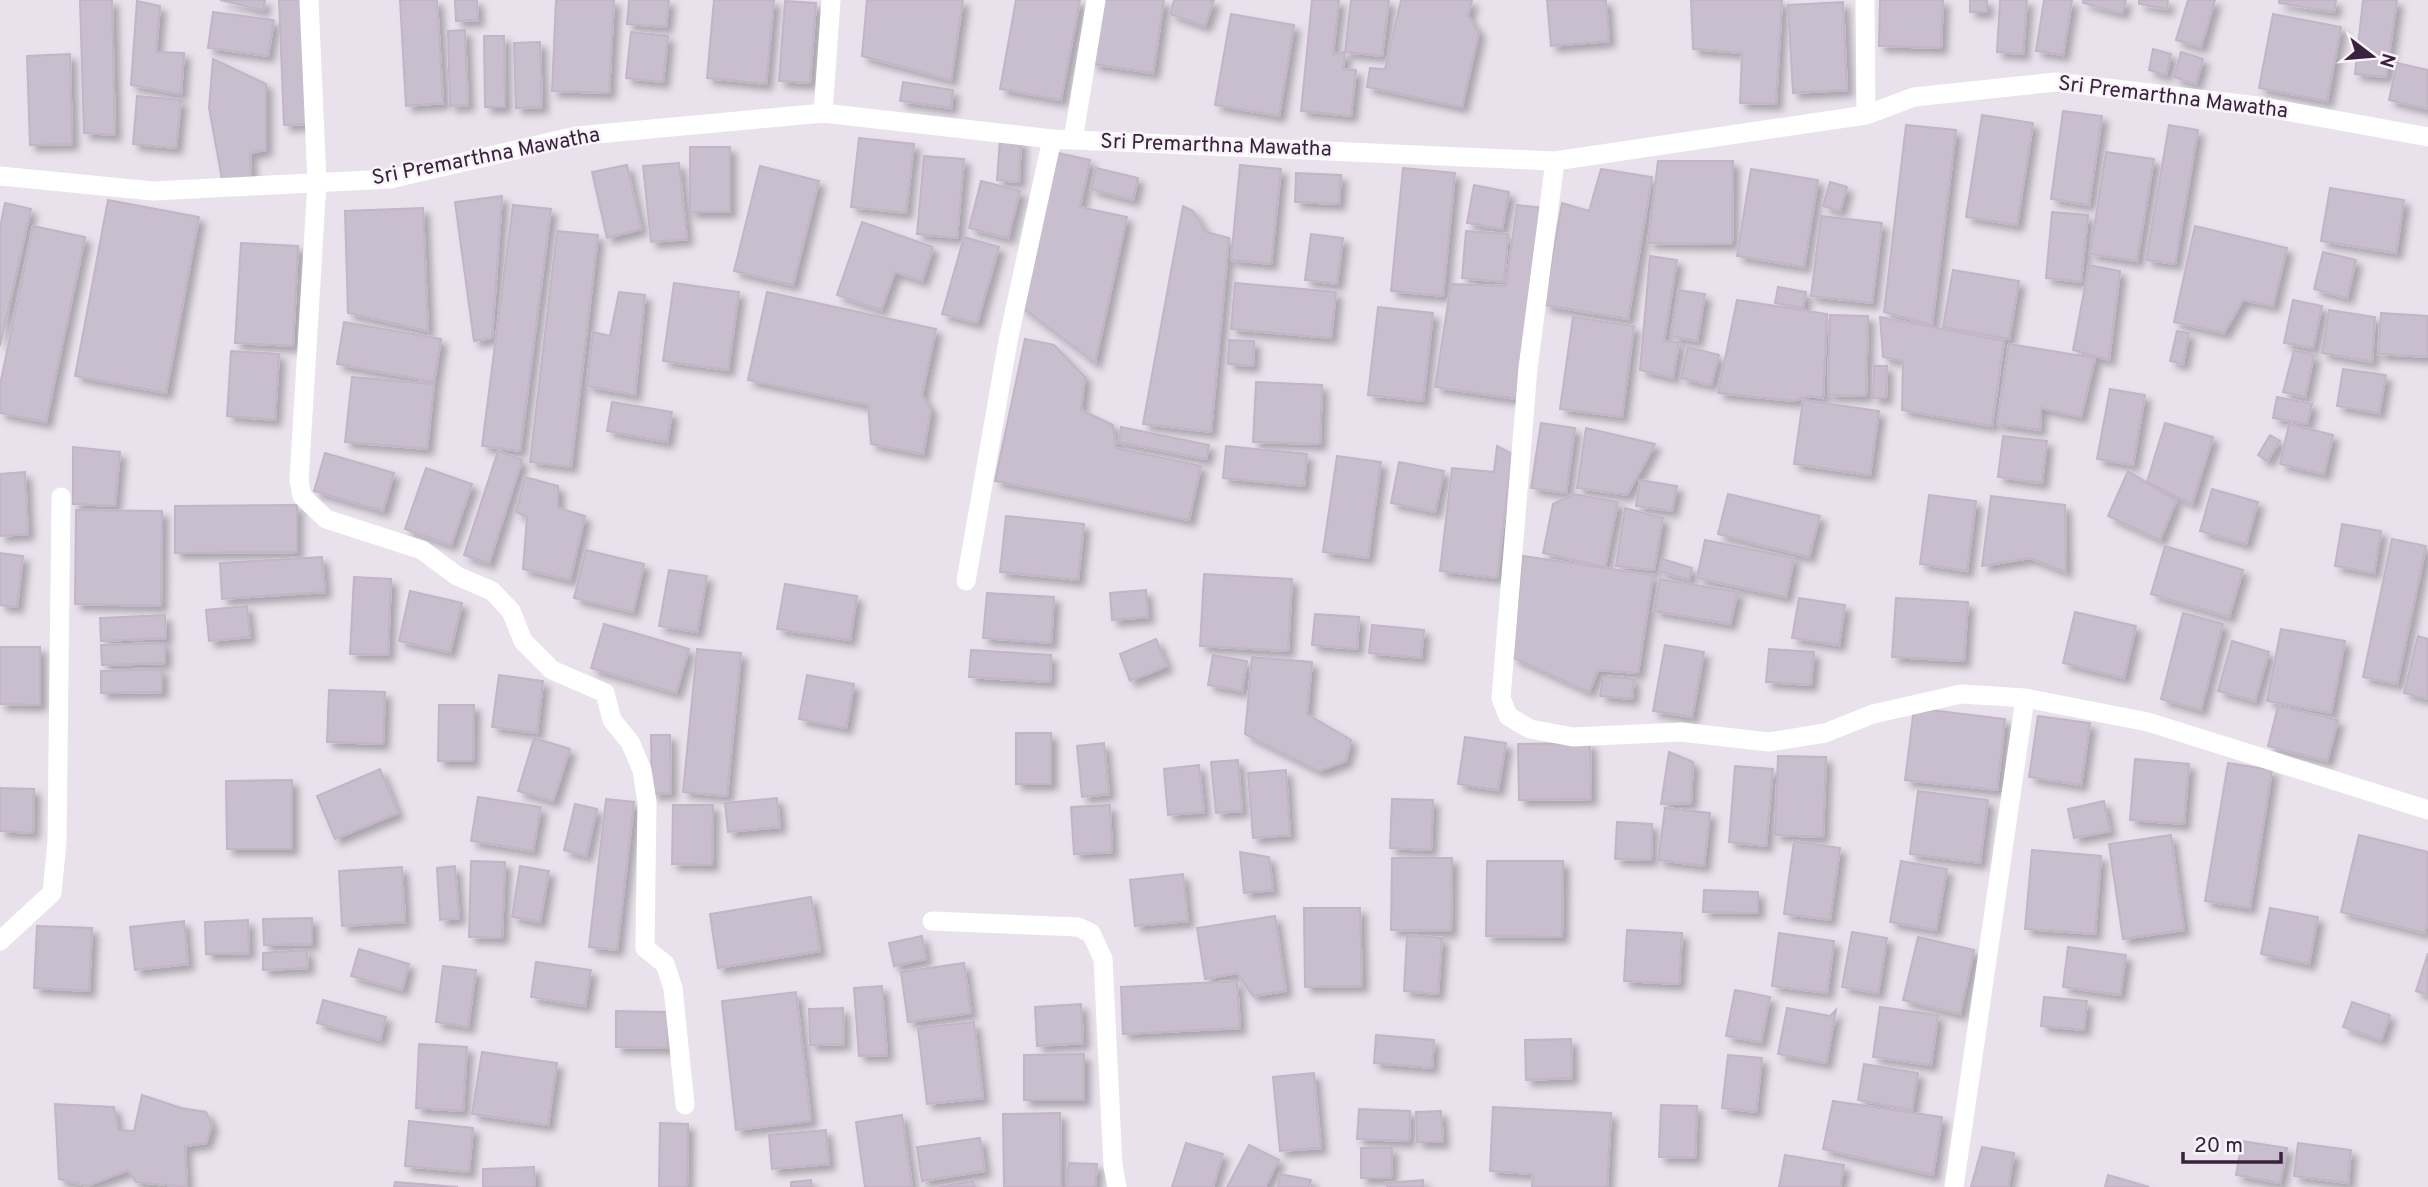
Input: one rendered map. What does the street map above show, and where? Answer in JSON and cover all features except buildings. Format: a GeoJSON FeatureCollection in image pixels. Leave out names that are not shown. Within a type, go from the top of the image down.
{"type":"FeatureCollection","features":[{"type":"Feature","properties":{"kind":"street"},"geometry":{"type":"LineString","coordinates":[[309,0],[317,183],[299,480],[302,496],[326,519],[422,550],[457,576],[492,591],[511,611],[523,641],[552,670],[605,693],[612,720],[630,742],[642,770],[648,831],[645,948],[665,964],[674,988],[685,1105]]}},
{"type":"Feature","properties":{"kind":"street"},"geometry":{"type":"LineString","coordinates":[[823,113],[831,0]]}},
{"type":"Feature","properties":{"kind":"street"},"geometry":{"type":"LineString","coordinates":[[1073,140],[1096,0]]}},
{"type":"Feature","properties":{"kind":"street"},"geometry":{"type":"LineString","coordinates":[[1865,0],[1866,115]]}},
{"type":"Feature","properties":{"kind":"street","name":"Sri Premarthna Mawatha"},"geometry":{"type":"LineString","coordinates":[[0,176],[153,191],[390,179],[576,136],[823,113],[1052,139],[1555,161],[1866,115],[1914,97],[2056,82],[2258,106],[2428,137]]}},
{"type":"Feature","properties":{"kind":"street"},"geometry":{"type":"LineString","coordinates":[[966,581],[1008,341],[1052,139]]}},
{"type":"Feature","properties":{"kind":"street"},"geometry":{"type":"LineString","coordinates":[[1555,161],[1528,368],[1502,698],[1508,716],[1530,729],[1573,737],[1681,732],[1769,742],[1825,733],[1873,714],[1961,694],[2025,698],[2148,722],[2428,810]]}},
{"type":"Feature","properties":{"kind":"street"},"geometry":{"type":"LineString","coordinates":[[0,941],[52,893],[57,842],[61,497]]}},
{"type":"Feature","properties":{"kind":"street"},"geometry":{"type":"LineString","coordinates":[[1954,1187],[2025,698]]}},
{"type":"Feature","properties":{"kind":"street"},"geometry":{"type":"LineString","coordinates":[[932,921],[1078,927],[1091,933],[1103,959],[1113,1166],[1117,1187]]}}]}
